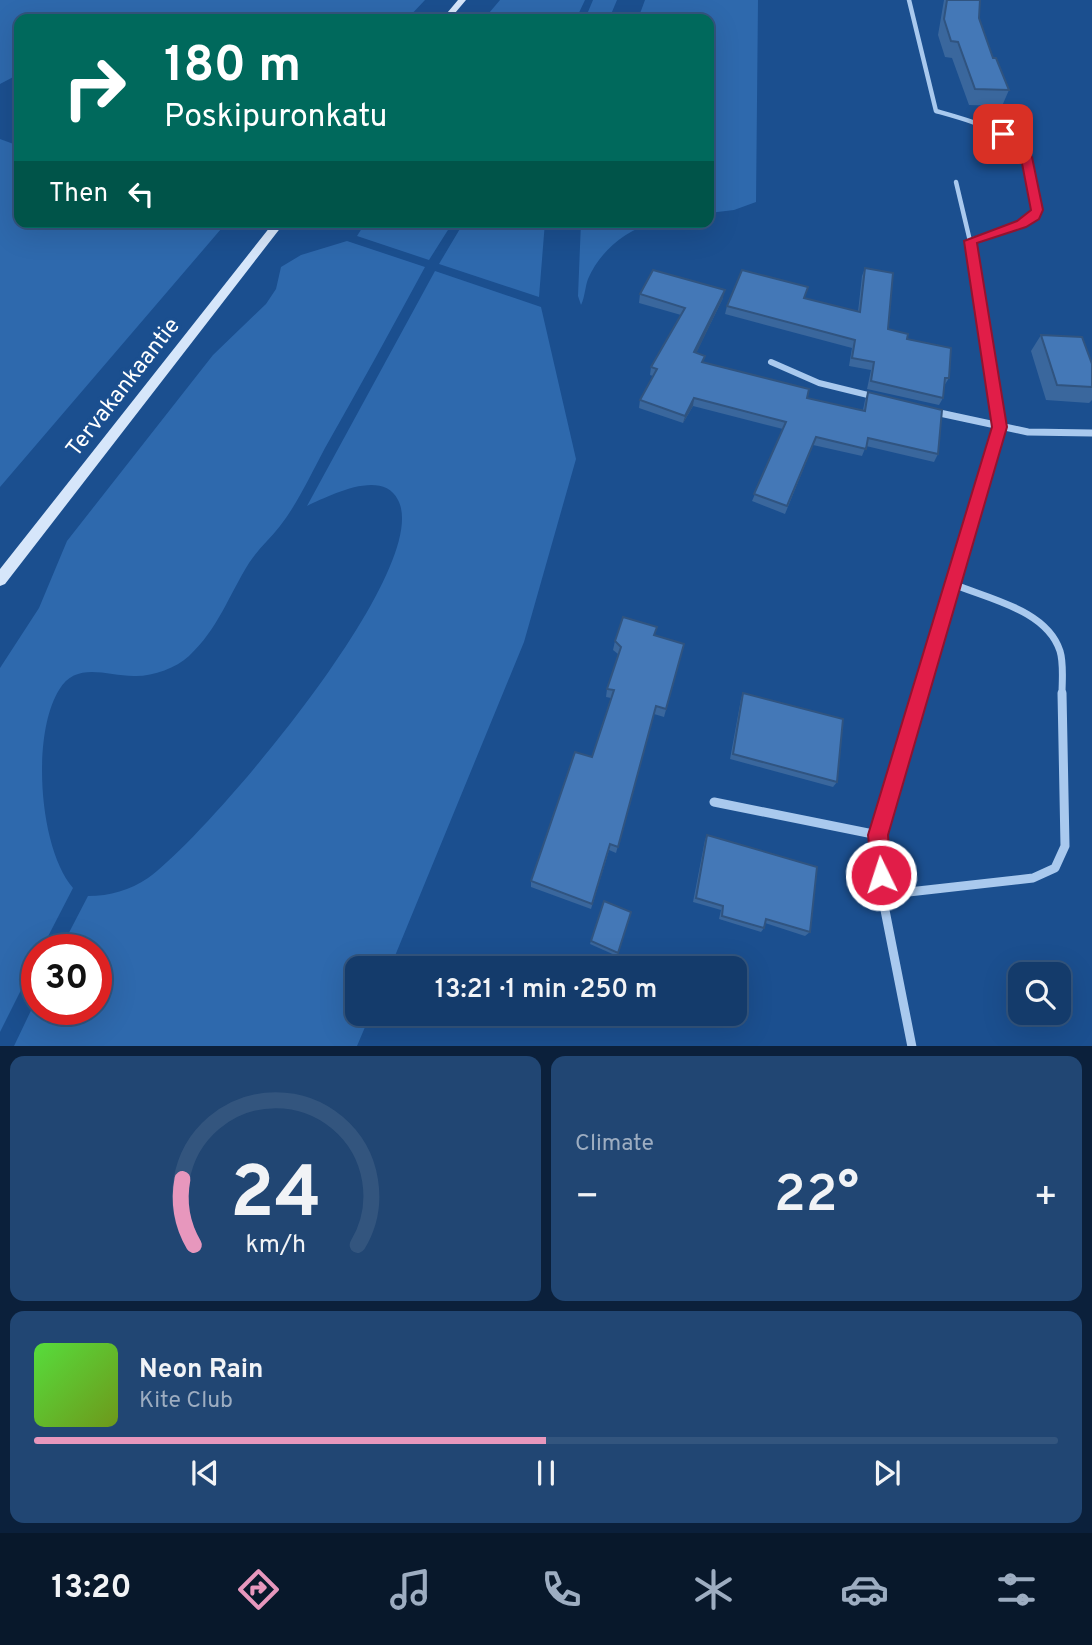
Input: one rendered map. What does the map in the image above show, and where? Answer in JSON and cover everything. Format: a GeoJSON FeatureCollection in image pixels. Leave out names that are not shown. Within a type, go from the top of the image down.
{"type":"FeatureCollection","features":[{"type":"Feature","properties":{"kind":"street"},"geometry":{"type":"LineString","coordinates":[[450,14],[462,0]]}},
{"type":"Feature","properties":{"kind":"street"},"geometry":{"type":"LineString","coordinates":[[909,0],[936,111],[1003,134],[1026,157],[1037,200],[1035,216],[1022,224],[970,241],[1000,427],[878,835],[882,895],[912,1046]]}},
{"type":"Feature","properties":{"kind":"street","name":"Tervakankaantie"},"geometry":{"type":"LineString","coordinates":[[0,580],[276,228]]}},
{"type":"Feature","properties":{"kind":"street"},"geometry":{"type":"LineString","coordinates":[[771,362],[818,383],[882,399]]}},
{"type":"Feature","properties":{"kind":"street"},"geometry":{"type":"LineString","coordinates":[[932,411],[1028,432],[1092,433]]}},
{"type":"Feature","properties":{"kind":"street"},"geometry":{"type":"LineString","coordinates":[[882,895],[1033,878],[1055,868],[1065,846],[1060,653],[1056,642],[1051,631],[1035,618],[953,584]]}},
{"type":"Feature","properties":{"kind":"street"},"geometry":{"type":"LineString","coordinates":[[714,802],[878,835]]}},
{"type":"Feature","properties":{"kind":"lane"},"geometry":{"type":"LineString","coordinates":[[956,181],[970,241]]}},
{"type":"Feature","properties":{"kind":"shaded area"},"geometry":{"type":"Polygon","coordinates":[[[0,0],[425,0],[412,14],[14,14],[14,77],[0,84],[0,0]]]}},
{"type":"Feature","properties":{"kind":"shaded area"},"geometry":{"type":"Polygon","coordinates":[[[500,0],[585,0],[578,14],[488,14],[500,0]]]}},
{"type":"Feature","properties":{"kind":"shaded area"},"geometry":{"type":"Polygon","coordinates":[[[593,0],[617,0],[611,14],[587,14],[593,0]]]}},
{"type":"Feature","properties":{"kind":"shaded area"},"geometry":{"type":"Polygon","coordinates":[[[645,0],[758,0],[756,202],[734,210],[714,212],[714,14],[640,14],[645,0]]]}},
{"type":"Feature","properties":{"kind":"shaded area"},"geometry":{"type":"Polygon","coordinates":[[[0,139],[14,144],[14,228],[222,228],[0,487],[0,139]]]}},
{"type":"Feature","properties":{"kind":"shaded area"},"geometry":{"type":"Polygon","coordinates":[[[362,228],[449,228],[429,260],[357,236],[362,228]]]}},
{"type":"Feature","properties":{"kind":"shaded area"},"geometry":{"type":"Polygon","coordinates":[[[460,228],[545,228],[539,297],[439,264],[460,228]]]}},
{"type":"Feature","properties":{"kind":"shaded area"},"geometry":{"type":"Polygon","coordinates":[[[581,228],[639,228],[615,243],[599,260],[588,279],[581,305],[578,296],[581,228]]]}},
{"type":"Feature","properties":{"kind":"shaded area"},"geometry":{"type":"Polygon","coordinates":[[[347,241],[425,267],[293,508],[253,558],[199,646],[171,668],[150,675],[84,673],[66,681],[59,690],[50,710],[45,734],[43,791],[46,820],[53,847],[61,870],[73,888],[49,934],[21,934],[21,990],[0,1032],[0,668],[39,608],[67,541],[213,355],[266,304],[276,289],[281,267],[301,255],[347,241]]]}},
{"type":"Feature","properties":{"kind":"shaded area"},"geometry":{"type":"Polygon","coordinates":[[[435,271],[541,307],[576,459],[524,642],[395,956],[345,956],[345,1026],[365,1026],[357,1046],[14,1046],[24,1025],[112,1025],[112,934],[68,934],[88,896],[120,892],[148,878],[177,853],[217,811],[309,700],[350,639],[383,582],[400,534],[398,500],[390,491],[380,486],[355,487],[307,506],[435,271]]]}},
{"type":"Feature","properties":{"kind":"building"},"geometry":{"type":"Polygon","coordinates":[[[947,0],[980,0],[979,18],[993,58],[996,58],[1009,90],[975,89],[958,42],[951,41],[944,19],[947,0]]]}},
{"type":"Feature","properties":{"kind":"building"},"geometry":{"type":"Polygon","coordinates":[[[865,268],[893,273],[888,329],[908,334],[907,339],[951,348],[949,378],[945,378],[943,398],[871,381],[874,362],[852,358],[855,340],[727,306],[742,270],[808,287],[804,298],[860,312],[865,268]]]}},
{"type":"Feature","properties":{"kind":"building"},"geometry":{"type":"Polygon","coordinates":[[[653,270],[725,290],[694,352],[705,356],[702,362],[809,389],[807,398],[865,411],[868,392],[942,410],[938,454],[868,438],[866,449],[816,437],[787,506],[754,494],[786,422],[694,398],[685,416],[640,400],[657,369],[651,367],[685,308],[640,294],[653,270]]]}},
{"type":"Feature","properties":{"kind":"building"},"geometry":{"type":"Polygon","coordinates":[[[1041,335],[1082,337],[1092,364],[1092,387],[1057,385],[1041,335]]]}},
{"type":"Feature","properties":{"kind":"building"},"geometry":{"type":"Polygon","coordinates":[[[623,617],[657,627],[654,635],[684,644],[666,709],[656,706],[618,847],[610,844],[592,904],[531,881],[575,752],[592,757],[614,690],[607,689],[621,647],[615,641],[623,617]]]}},
{"type":"Feature","properties":{"kind":"building"},"geometry":{"type":"Polygon","coordinates":[[[743,693],[843,719],[837,782],[733,754],[743,693]]]}},
{"type":"Feature","properties":{"kind":"building"},"geometry":{"type":"Polygon","coordinates":[[[707,835],[817,867],[810,932],[766,919],[764,928],[722,916],[723,906],[696,898],[707,835]]]}},
{"type":"Feature","properties":{"kind":"building"},"geometry":{"type":"Polygon","coordinates":[[[604,901],[631,912],[618,953],[591,941],[604,901]]]}},
{"type":"Feature","properties":{"kind":"route"},"geometry":{"type":"LineString","coordinates":[[881,875],[878,835],[1000,427],[970,241],[1022,224],[1035,216],[1037,210],[1026,157],[1019,147],[1003,134]]}}]}
